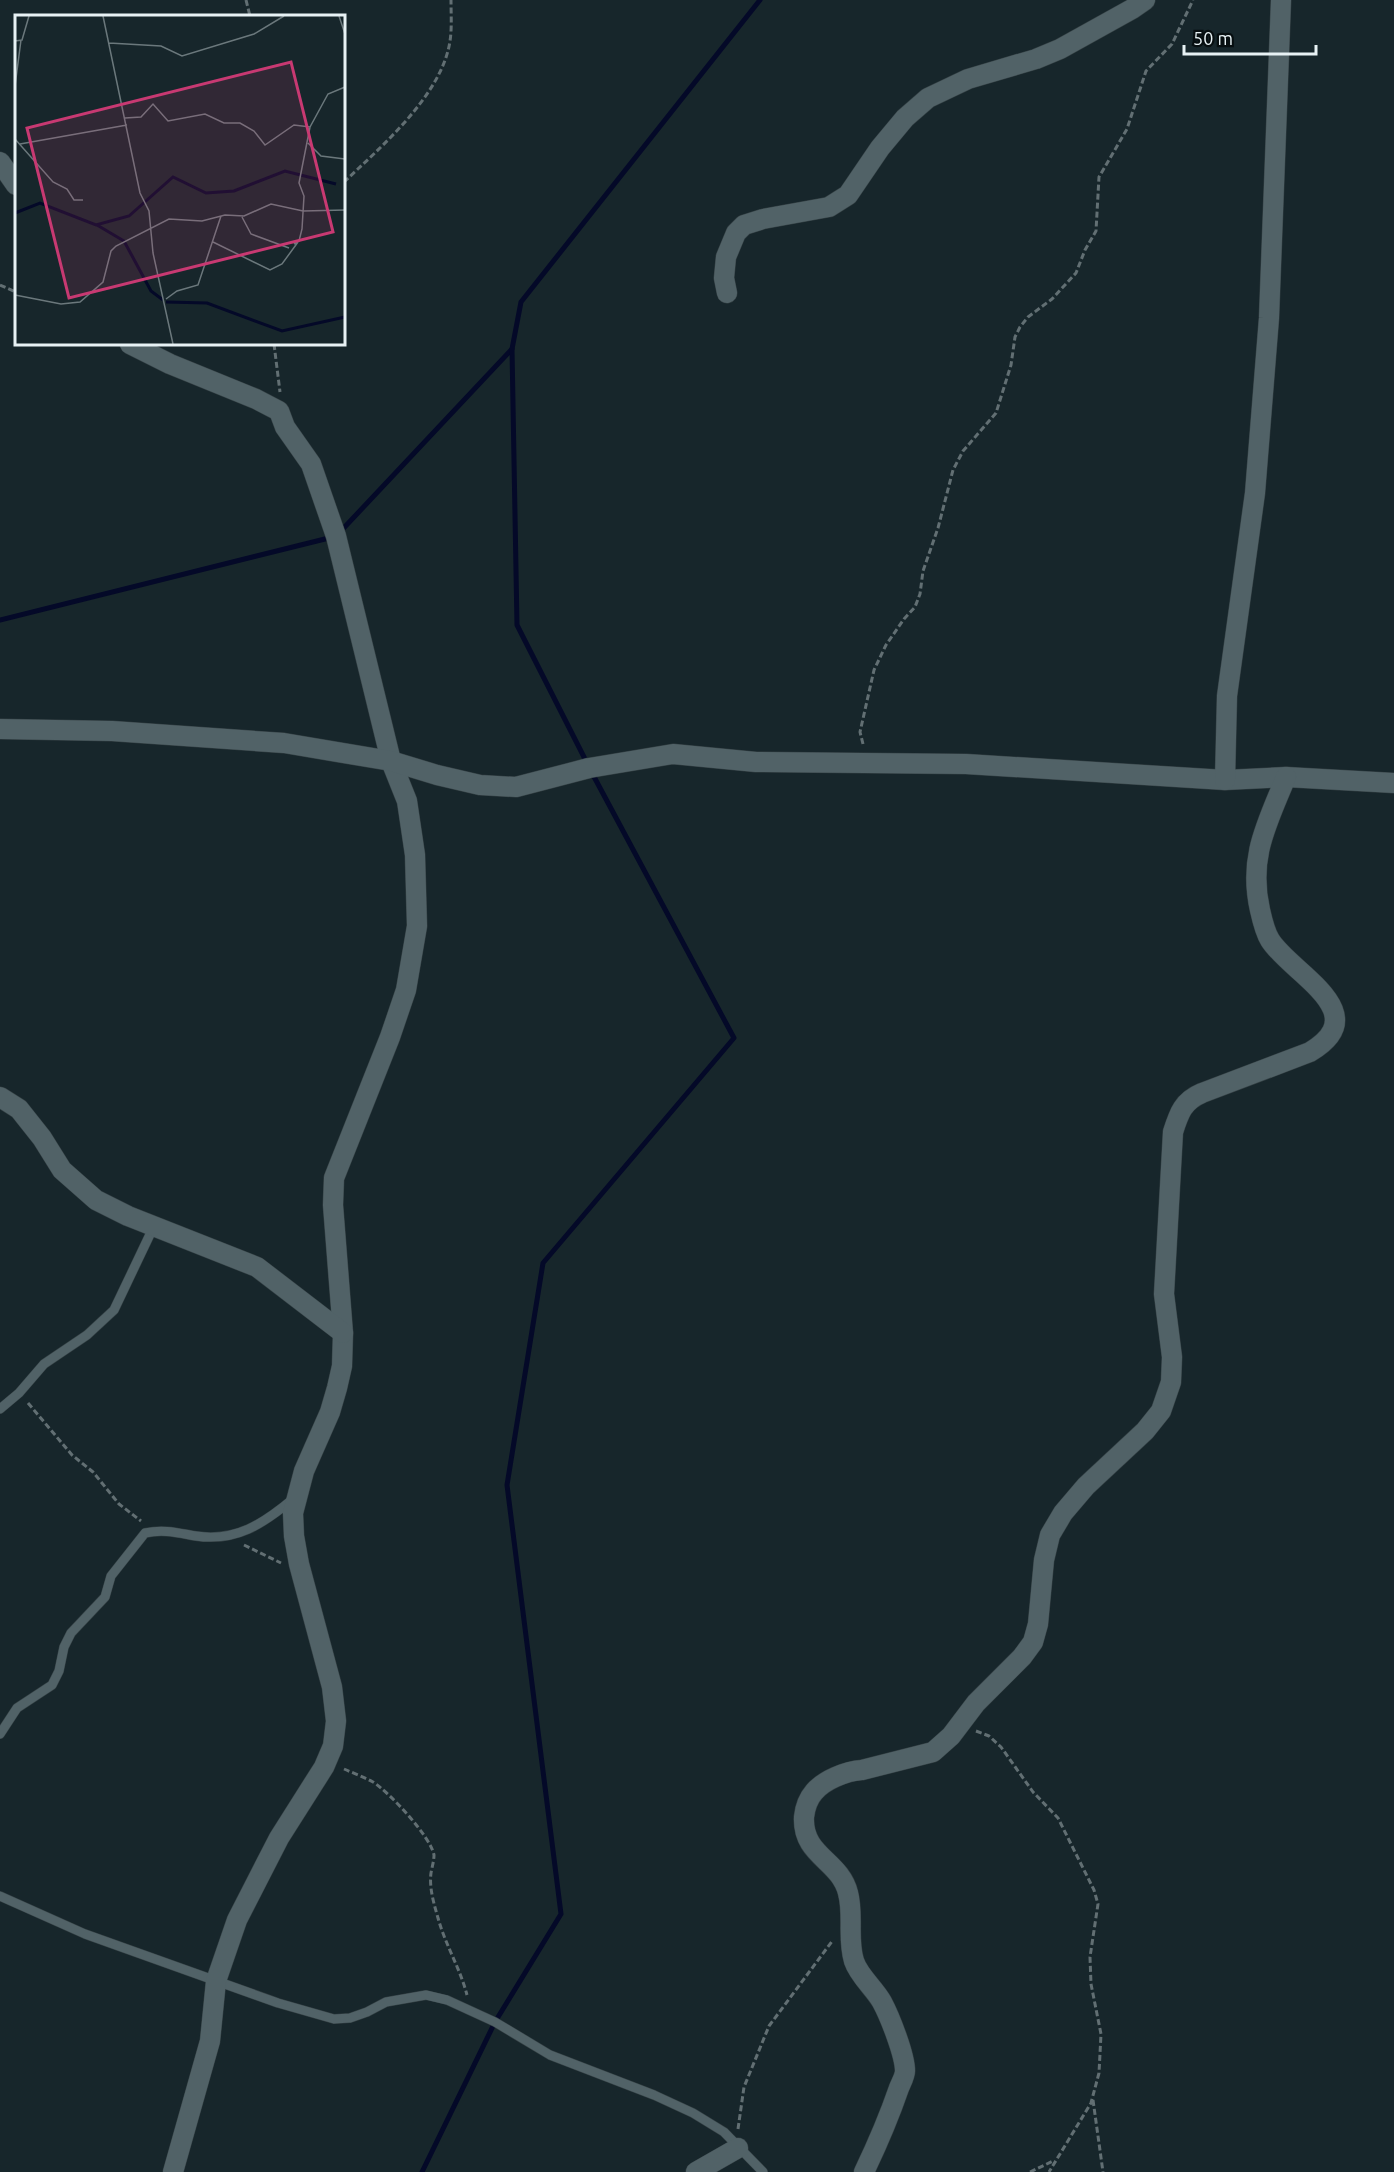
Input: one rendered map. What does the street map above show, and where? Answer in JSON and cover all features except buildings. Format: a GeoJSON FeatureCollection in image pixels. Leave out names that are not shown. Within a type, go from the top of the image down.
{"type":"FeatureCollection","features":[{"type":"Feature","properties":{"kind":"street"},"geometry":{"type":"LineString","coordinates":[[727,293],[724,278],[726,257],[736,233],[744,225],[763,219],[830,207],[848,195],[880,148],[905,118],[928,98],[968,79],[1036,59],[1060,49],[1144,0]]}},
{"type":"Feature","properties":{"kind":"street"},"geometry":{"type":"LineString","coordinates":[[1225,780],[1227,696],[1255,493],[1269,318],[1281,0]]}},
{"type":"Feature","properties":{"kind":"street"},"geometry":{"type":"LineString","coordinates":[[0,162],[15,184]]}},
{"type":"Feature","properties":{"kind":"street"},"geometry":{"type":"LineString","coordinates":[[132,345],[279,411],[285,427],[311,464],[336,536],[391,760],[407,801],[415,855],[417,927],[406,990],[390,1037],[334,1178],[334,1228],[343,1332],[342,1366],[337,1388],[297,1495],[293,1514],[300,1569],[332,1687],[336,1721],[333,1746],[279,1838],[237,1920],[216,1981],[210,2041],[173,2172]]}},
{"type":"Feature","properties":{"kind":"street"},"geometry":{"type":"LineString","coordinates":[[0,729],[112,731],[284,743],[391,760],[437,775],[480,785],[516,787],[589,768],[673,754],[756,762],[966,764],[1225,780],[1286,777],[1394,783]]}},
{"type":"Feature","properties":{"kind":"street"},"geometry":{"type":"LineString","coordinates":[[864,2172],[892,2110],[905,2072],[898,2042],[882,2003],[855,1963],[851,1950],[848,1892],[838,1872],[814,1850],[804,1829],[804,1814],[808,1800],[816,1789],[851,1771],[933,1752],[951,1736],[976,1703],[1022,1657],[1033,1642],[1038,1624],[1044,1560],[1050,1534],[1063,1513],[1102,1469],[1145,1431],[1161,1411],[1171,1382],[1172,1357],[1164,1294],[1173,1132],[1179,1111],[1190,1098],[1321,1046],[1330,1036],[1334,1022],[1332,1007],[1326,995],[1268,939],[1260,909],[1255,865],[1259,846],[1286,777]]}},
{"type":"Feature","properties":{"kind":"street"},"geometry":{"type":"LineString","coordinates":[[0,1097],[19,1109],[42,1138],[62,1170],[96,1200],[257,1267],[343,1332]]}},
{"type":"Feature","properties":{"kind":"street"},"geometry":{"type":"LineString","coordinates":[[696,2172],[738,2148]]}},
{"type":"Feature","properties":{"kind":"lane"},"geometry":{"type":"LineString","coordinates":[[0,1409],[19,1393],[44,1364],[87,1335],[114,1310],[154,1226]]}},
{"type":"Feature","properties":{"kind":"lane"},"geometry":{"type":"LineString","coordinates":[[0,1734],[17,1708],[52,1685],[71,1633],[105,1597],[111,1576],[145,1533],[162,1530],[214,1538],[229,1537],[250,1528],[278,1511],[297,1495]]}},
{"type":"Feature","properties":{"kind":"lane"},"geometry":{"type":"LineString","coordinates":[[0,1896],[85,1934],[278,2003],[334,2019],[367,2012],[386,2002],[426,1995],[447,2000],[495,2022],[550,2055],[654,2094],[693,2113],[724,2132],[763,2172]]}},
{"type":"Feature","properties":{"kind":"path"},"geometry":{"type":"LineString","coordinates":[[246,0],[250,15]]}},
{"type":"Feature","properties":{"kind":"path"},"geometry":{"type":"LineString","coordinates":[[345,181],[402,128],[440,74],[450,43],[451,0]]}},
{"type":"Feature","properties":{"kind":"path"},"geometry":{"type":"LineString","coordinates":[[868,763],[860,732],[874,670],[886,645],[903,619],[915,608],[920,594],[923,571],[938,528],[953,470],[963,451],[996,413],[1011,365],[1015,337],[1020,327],[1028,317],[1052,299],[1076,273],[1082,256],[1096,231],[1099,177],[1126,129],[1146,71],[1172,44],[1193,0]]}},
{"type":"Feature","properties":{"kind":"path"},"geometry":{"type":"LineString","coordinates":[[0,285],[15,292]]}},
{"type":"Feature","properties":{"kind":"path"},"geometry":{"type":"LineString","coordinates":[[274,345],[281,397]]}},
{"type":"Feature","properties":{"kind":"path"},"geometry":{"type":"LineString","coordinates":[[19,1393],[72,1455],[93,1472],[119,1504],[143,1522],[162,1530]]}},
{"type":"Feature","properties":{"kind":"path"},"geometry":{"type":"LineString","coordinates":[[229,1537],[273,1561],[300,1569]]}},
{"type":"Feature","properties":{"kind":"path"},"geometry":{"type":"LineString","coordinates":[[959,1724],[989,1736],[1011,1758],[1028,1786],[1058,1818],[1094,1890],[1098,1904],[1090,1957],[1091,1984],[1101,2034],[1099,2073],[1093,2097],[1080,2123],[1049,2172]]}},
{"type":"Feature","properties":{"kind":"path"},"geometry":{"type":"LineString","coordinates":[[327,1759],[379,1787],[419,1828],[431,1844],[434,1857],[431,1874],[432,1897],[438,1920],[464,1982],[471,2011]]}},
{"type":"Feature","properties":{"kind":"path"},"geometry":{"type":"LineString","coordinates":[[738,2148],[738,2120],[744,2087],[769,2026],[850,1917]]}},
{"type":"Feature","properties":{"kind":"path"},"geometry":{"type":"LineString","coordinates":[[1093,2097],[1103,2172]]}},
{"type":"Feature","properties":{"kind":"path"},"geometry":{"type":"LineString","coordinates":[[1030,2172],[1056,2159]]}},
{"type":"Feature","properties":{"kind":"waterway"},"geometry":{"type":"LineString","coordinates":[[588,765],[517,625],[512,349],[521,302],[760,0]]}},
{"type":"Feature","properties":{"kind":"waterway"},"geometry":{"type":"LineString","coordinates":[[340,532],[512,349]]}},
{"type":"Feature","properties":{"kind":"waterway"},"geometry":{"type":"LineString","coordinates":[[0,620],[333,537]]}},
{"type":"Feature","properties":{"kind":"waterway"},"geometry":{"type":"LineString","coordinates":[[422,2172],[495,2022],[561,1914],[507,1485],[543,1263],[734,1038],[592,773]]}}]}
